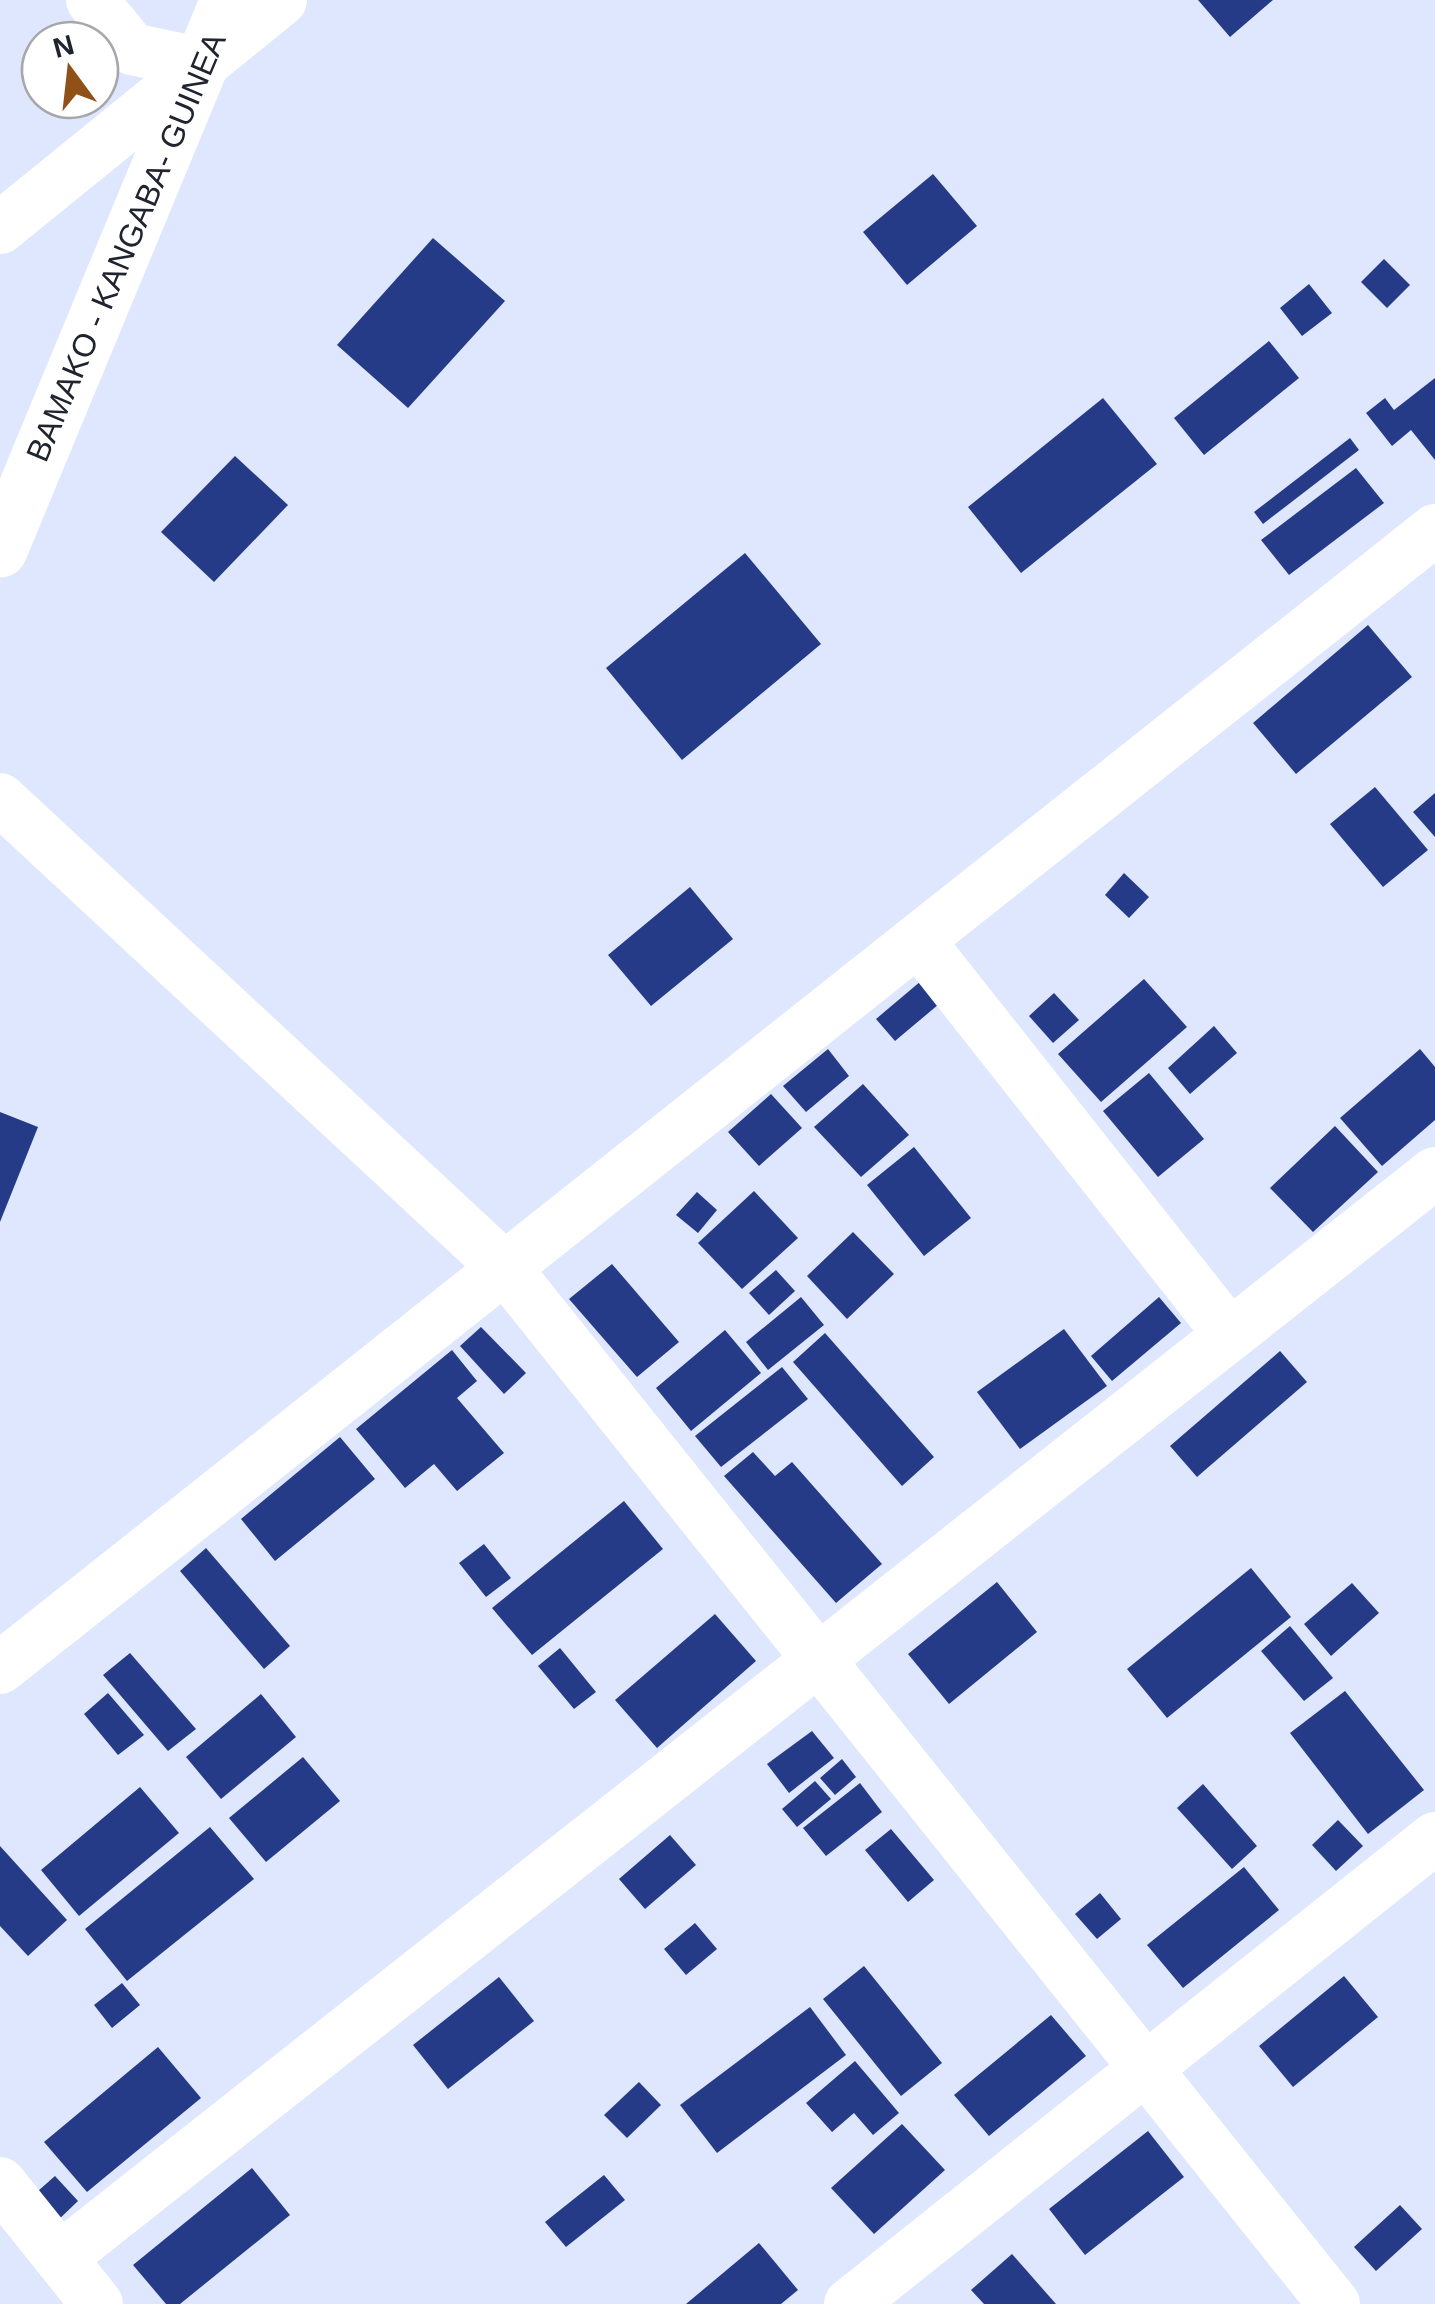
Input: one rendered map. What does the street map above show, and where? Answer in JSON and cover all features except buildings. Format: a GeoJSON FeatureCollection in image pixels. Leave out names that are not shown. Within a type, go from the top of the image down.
{"type":"FeatureCollection","features":[{"type":"Feature","properties":{"kind":"main road","name":"BAMAKO - KANGABA- GUINEA"},"geometry":{"type":"LineString","coordinates":[[0,550],[228,0]]}},
{"type":"Feature","properties":{"kind":"street"},"geometry":{"type":"LineString","coordinates":[[92,0],[132,50],[202,64]]}},
{"type":"Feature","properties":{"kind":"street"},"geometry":{"type":"LineString","coordinates":[[0,228],[281,0]]}},
{"type":"Feature","properties":{"kind":"street"},"geometry":{"type":"LineString","coordinates":[[0,1668],[1435,530]]}},
{"type":"Feature","properties":{"kind":"street"},"geometry":{"type":"LineString","coordinates":[[0,800],[505,1268],[1334,2304]]}},
{"type":"Feature","properties":{"kind":"street"},"geometry":{"type":"LineString","coordinates":[[918,940],[1230,1335]]}},
{"type":"Feature","properties":{"kind":"street"},"geometry":{"type":"LineString","coordinates":[[60,2258],[1435,1173]]}},
{"type":"Feature","properties":{"kind":"street"},"geometry":{"type":"LineString","coordinates":[[850,2304],[1435,1838]]}},
{"type":"Feature","properties":{"kind":"street"},"geometry":{"type":"LineString","coordinates":[[0,2183],[97,2304]]}}]}
